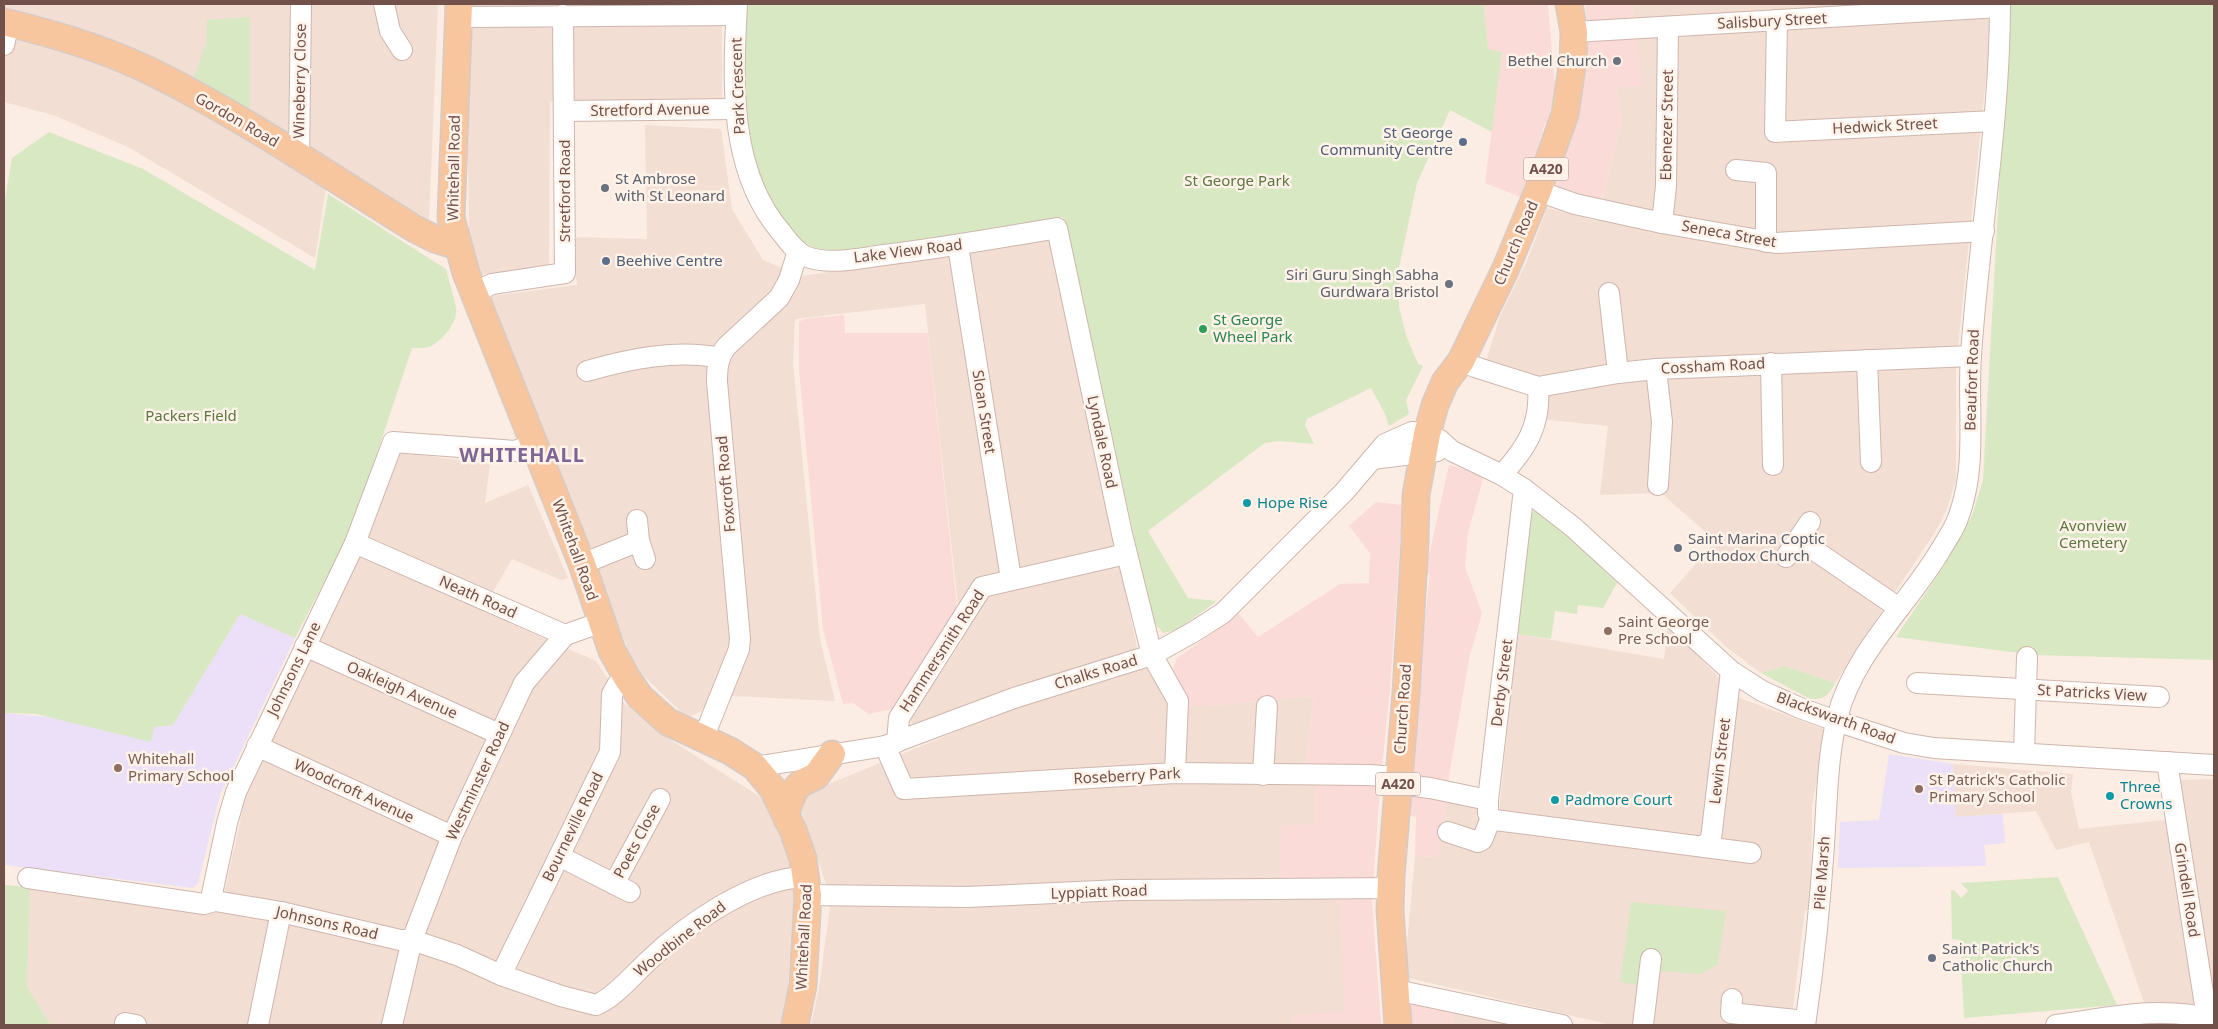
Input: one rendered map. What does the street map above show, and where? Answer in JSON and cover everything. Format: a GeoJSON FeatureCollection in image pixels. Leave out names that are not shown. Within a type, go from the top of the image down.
{"type":"FeatureCollection","features":[{"type":"Feature","properties":{"kind":"main road","name":"Church Road"},"geometry":{"type":"LineString","coordinates":[[1398,1025],[1390,888],[1415,542],[1429,496],[1436,446],[1434,406],[1445,382],[1461,361],[1506,268],[1538,191],[1565,114],[1572,72],[1574,32],[1569,4]]}},
{"type":"Feature","properties":{"kind":"main road","name":"Whitehall Road"},"geometry":{"type":"LineString","coordinates":[[458,10],[451,218],[458,246],[474,293],[582,564],[612,651],[627,678],[655,712],[680,729],[730,751],[755,767],[773,789],[787,819],[803,859],[808,886],[803,985],[795,1025]]}},
{"type":"Feature","properties":{"kind":"main road","name":"Gordon Road"},"geometry":{"type":"LineString","coordinates":[[6,30],[86,46],[153,73],[299,157],[415,229],[435,239],[458,246]]}},
{"type":"Feature","properties":{"kind":"main road"},"geometry":{"type":"LineString","coordinates":[[787,819],[787,809],[794,791],[801,783],[816,776],[832,754]]}},
{"type":"Feature","properties":{"kind":"street","name":"Wineberry Close"},"geometry":{"type":"LineString","coordinates":[[299,157],[301,4]]}},
{"type":"Feature","properties":{"kind":"street"},"geometry":{"type":"LineString","coordinates":[[384,4],[390,31],[402,50]]}},
{"type":"Feature","properties":{"kind":"street","name":"Salisbury Street"},"geometry":{"type":"LineString","coordinates":[[1574,32],[2000,6]]}},
{"type":"Feature","properties":{"kind":"street","name":"Beaufort Road"},"geometry":{"type":"LineString","coordinates":[[1836,721],[1841,702],[1855,673],[1899,608],[1927,572],[1957,522],[1966,495],[1970,472],[1971,356],[1994,120],[2000,6]]}},
{"type":"Feature","properties":{"kind":"street"},"geometry":{"type":"LineString","coordinates":[[458,10],[564,15],[737,9]]}},
{"type":"Feature","properties":{"kind":"street","name":"Park Crescent"},"geometry":{"type":"LineString","coordinates":[[737,9],[736,109],[741,147],[755,193],[772,222]]}},
{"type":"Feature","properties":{"kind":"street","name":"Stretford Road"},"geometry":{"type":"LineString","coordinates":[[474,293],[492,284],[565,273],[564,15]]}},
{"type":"Feature","properties":{"kind":"street","name":"Hedwick Street"},"geometry":{"type":"LineString","coordinates":[[1777,20],[1775,132],[1994,120]]}},
{"type":"Feature","properties":{"kind":"street","name":"Ebenezer Street"},"geometry":{"type":"LineString","coordinates":[[1662,223],[1666,186],[1668,27]]}},
{"type":"Feature","properties":{"kind":"street","name":"Stretford Avenue"},"geometry":{"type":"LineString","coordinates":[[565,115],[736,109]]}},
{"type":"Feature","properties":{"kind":"street"},"geometry":{"type":"LineString","coordinates":[[1736,170],[1766,173],[1766,242]]}},
{"type":"Feature","properties":{"kind":"street","name":"Seneca Street"},"geometry":{"type":"LineString","coordinates":[[1538,191],[1575,204],[1662,223],[1786,244],[1984,231]]}},
{"type":"Feature","properties":{"kind":"street","name":"Lake View Road"},"geometry":{"type":"LineString","coordinates":[[772,222],[798,251],[805,256],[822,260],[958,246],[1056,228]]}},
{"type":"Feature","properties":{"kind":"street","name":"Lyndale Road"},"geometry":{"type":"LineString","coordinates":[[1056,228],[1126,554],[1152,655],[1178,701],[1175,773]]}},
{"type":"Feature","properties":{"kind":"street","name":"Sloan Street"},"geometry":{"type":"LineString","coordinates":[[958,246],[1011,579]]}},
{"type":"Feature","properties":{"kind":"street"},"geometry":{"type":"LineString","coordinates":[[587,371],[622,362],[660,357],[691,355],[720,358],[727,346],[779,298],[789,280],[798,251]]}},
{"type":"Feature","properties":{"kind":"street"},"geometry":{"type":"LineString","coordinates":[[1609,293],[1618,372]]}},
{"type":"Feature","properties":{"kind":"street","name":"Cossham Road"},"geometry":{"type":"LineString","coordinates":[[1461,361],[1538,387],[1618,372],[1656,369],[1971,356]]}},
{"type":"Feature","properties":{"kind":"street","name":"Foxcroft Road"},"geometry":{"type":"LineString","coordinates":[[703,739],[739,649],[740,639],[717,382],[720,358]]}},
{"type":"Feature","properties":{"kind":"street"},"geometry":{"type":"LineString","coordinates":[[1868,360],[1871,462]]}},
{"type":"Feature","properties":{"kind":"street"},"geometry":{"type":"LineString","coordinates":[[1771,364],[1773,464]]}},
{"type":"Feature","properties":{"kind":"street"},"geometry":{"type":"LineString","coordinates":[[1656,369],[1662,422],[1658,485]]}},
{"type":"Feature","properties":{"kind":"street"},"geometry":{"type":"LineString","coordinates":[[1502,475],[1521,454],[1532,434],[1537,408],[1538,387]]}},
{"type":"Feature","properties":{"kind":"street","name":"Chalks Road"},"geometry":{"type":"LineString","coordinates":[[755,767],[891,744],[1030,692],[1152,655],[1223,613],[1344,492],[1385,444],[1412,432],[1436,446]]}},
{"type":"Feature","properties":{"kind":"street","name":"Johnsons Lane"},"geometry":{"type":"LineString","coordinates":[[215,900],[212,894],[231,806],[236,792],[355,543],[393,442],[515,451],[535,444]]}},
{"type":"Feature","properties":{"kind":"street","name":"Blackswarth Road"},"geometry":{"type":"LineString","coordinates":[[1436,446],[1502,475],[1524,488],[1573,527],[1731,671],[1762,691],[1800,708],[1904,742],[1934,748],[2214,765]]}},
{"type":"Feature","properties":{"kind":"street","name":"Derby Street"},"geometry":{"type":"LineString","coordinates":[[1448,832],[1478,842],[1482,840],[1490,809],[1524,488]]}},
{"type":"Feature","properties":{"kind":"street"},"geometry":{"type":"LineString","coordinates":[[582,564],[642,550],[637,520]]}},
{"type":"Feature","properties":{"kind":"street"},"geometry":{"type":"LineString","coordinates":[[1786,557],[1810,522]]}},
{"type":"Feature","properties":{"kind":"street"},"geometry":{"type":"LineString","coordinates":[[1798,539],[1899,608]]}},
{"type":"Feature","properties":{"kind":"street","name":"Neath Road"},"geometry":{"type":"LineString","coordinates":[[355,543],[565,635]]}},
{"type":"Feature","properties":{"kind":"street","name":"Hammersmith Road"},"geometry":{"type":"LineString","coordinates":[[891,744],[899,718],[982,586],[1126,554]]}},
{"type":"Feature","properties":{"kind":"street"},"geometry":{"type":"LineString","coordinates":[[565,635],[602,622]]}},
{"type":"Feature","properties":{"kind":"street","name":"Westminster Road"},"geometry":{"type":"LineString","coordinates":[[392,1025],[412,940],[452,836],[524,683],[565,635]]}},
{"type":"Feature","properties":{"kind":"street","name":"Oakleigh Avenue"},"geometry":{"type":"LineString","coordinates":[[305,646],[499,734]]}},
{"type":"Feature","properties":{"kind":"street","name":"St Patricks View"},"geometry":{"type":"LineString","coordinates":[[2024,753],[2027,657]]}},
{"type":"Feature","properties":{"kind":"street","name":"Lewin Street"},"geometry":{"type":"LineString","coordinates":[[1703,847],[1711,838],[1731,671]]}},
{"type":"Feature","properties":{"kind":"street","name":"Bourneville Road"},"geometry":{"type":"LineString","coordinates":[[501,974],[610,752],[612,694],[617,685],[627,678]]}},
{"type":"Feature","properties":{"kind":"street","name":"St Patricks View"},"geometry":{"type":"LineString","coordinates":[[1917,683],[2158,697]]}},
{"type":"Feature","properties":{"kind":"street"},"geometry":{"type":"LineString","coordinates":[[1262,775],[1268,706]]}},
{"type":"Feature","properties":{"kind":"street","name":"Pile Marsh"},"geometry":{"type":"LineString","coordinates":[[1805,1023],[1820,914],[1830,762],[1836,721]]}},
{"type":"Feature","properties":{"kind":"street","name":"Roseberry Park"},"geometry":{"type":"LineString","coordinates":[[891,744],[904,789],[1175,773],[1368,775],[1430,788],[1490,809],[1495,820],[1751,853]]}},
{"type":"Feature","properties":{"kind":"street","name":"Woodcroft Avenue"},"geometry":{"type":"LineString","coordinates":[[257,746],[452,836]]}},
{"type":"Feature","properties":{"kind":"street","name":"Grindell Road"},"geometry":{"type":"LineString","coordinates":[[2167,762],[2210,1019]]}},
{"type":"Feature","properties":{"kind":"street","name":"Poets Close"},"geometry":{"type":"LineString","coordinates":[[559,856],[622,888],[660,799]]}},
{"type":"Feature","properties":{"kind":"street","name":"Woodbine Road"},"geometry":{"type":"LineString","coordinates":[[614,993],[654,955],[737,896],[766,884],[796,877],[808,886]]}},
{"type":"Feature","properties":{"kind":"street","name":"Johnsons Road"},"geometry":{"type":"LineString","coordinates":[[28,878],[204,904],[215,900],[281,912],[400,940],[412,940],[457,955],[501,974],[593,1005],[599,1004],[614,993]]}},
{"type":"Feature","properties":{"kind":"street","name":"Lyppiatt Road"},"geometry":{"type":"LineString","coordinates":[[808,886],[968,897],[1121,890],[1390,888]]}},
{"type":"Feature","properties":{"kind":"street"},"geometry":{"type":"LineString","coordinates":[[258,1025],[281,912]]}},
{"type":"Feature","properties":{"kind":"street"},"geometry":{"type":"LineString","coordinates":[[1643,1025],[1645,967]]}},
{"type":"Feature","properties":{"kind":"street"},"geometry":{"type":"LineString","coordinates":[[1396,990],[1562,1025]]}},
{"type":"Feature","properties":{"kind":"street"},"geometry":{"type":"LineString","coordinates":[[1732,1000],[1731,1013],[1805,1023]]}},
{"type":"Feature","properties":{"kind":"street"},"geometry":{"type":"LineString","coordinates":[[2056,1025],[2137,1014],[2173,1012],[2210,1019]]}},
{"type":"Feature","properties":{"kind":"shaded area"},"geometry":{"type":"Polygon","coordinates":[[[4,4],[438,4],[429,220],[330,163],[315,258],[128,147],[53,115],[4,102],[4,4]]]}},
{"type":"Feature","properties":{"kind":"shaded area"},"geometry":{"type":"Polygon","coordinates":[[[473,4],[722,4],[722,101],[550,102],[549,266],[480,275],[469,231],[468,151],[473,4]]]}},
{"type":"Feature","properties":{"kind":"shaded area"},"geometry":{"type":"Polygon","coordinates":[[[1484,4],[1548,4],[1555,86],[1548,123],[1545,123],[1523,198],[1485,183],[1502,52],[1488,49],[1484,4]]]}},
{"type":"Feature","properties":{"kind":"shaded area"},"geometry":{"type":"Polygon","coordinates":[[[1585,4],[1633,4],[1642,86],[1617,87],[1621,121],[1601,202],[1555,190],[1573,134],[1586,67],[1587,19],[1585,4]]]}},
{"type":"Feature","properties":{"kind":"shaded area"},"geometry":{"type":"Polygon","coordinates":[[[1633,4],[1992,4],[1992,21],[1956,366],[1956,479],[1947,509],[1935,532],[1835,683],[1785,666],[1761,673],[1725,646],[1670,593],[1716,541],[1661,493],[1600,495],[1608,426],[1540,419],[1535,377],[1486,361],[1500,316],[1527,261],[1547,208],[1597,221],[1621,121],[1617,87],[1641,86],[1633,4]]]}},
{"type":"Feature","properties":{"kind":"shaded area"},"geometry":{"type":"Polygon","coordinates":[[[645,125],[721,129],[732,209],[763,260],[801,276],[1051,240],[1138,652],[913,726],[910,720],[962,641],[925,304],[795,319],[793,363],[820,639],[835,701],[710,695],[702,711],[687,718],[643,675],[631,657],[485,297],[577,285],[572,237],[647,239],[645,125]]]}},
{"type":"Feature","properties":{"kind":"shaded area"},"geometry":{"type":"Polygon","coordinates":[[[844,315],[845,333],[928,333],[957,607],[892,709],[869,714],[853,703],[843,704],[823,629],[799,369],[799,322],[804,319],[844,315]]]}},
{"type":"Feature","properties":{"kind":"shaded area"},"geometry":{"type":"Polygon","coordinates":[[[397,452],[490,464],[485,503],[528,485],[568,578],[561,580],[512,559],[482,611],[596,661],[624,703],[661,734],[770,803],[792,848],[794,891],[787,1001],[782,1025],[51,1025],[27,987],[30,887],[220,913],[249,780],[368,537],[397,452]]]}},
{"type":"Feature","properties":{"kind":"shaded area"},"geometry":{"type":"Polygon","coordinates":[[[1449,465],[1484,475],[1468,533],[1465,567],[1482,613],[1469,659],[1448,782],[1407,779],[1430,574],[1426,573],[1449,465]]]}},
{"type":"Feature","properties":{"kind":"shaded area"},"geometry":{"type":"Polygon","coordinates":[[[1376,502],[1403,505],[1372,900],[1381,1025],[1294,1025],[1293,1015],[1344,1012],[1340,881],[1280,881],[1281,826],[1315,824],[1316,787],[1320,765],[1307,764],[1313,696],[1189,706],[1173,669],[1177,658],[1238,613],[1258,637],[1340,584],[1369,583],[1370,553],[1349,526],[1376,502]]]}},
{"type":"Feature","properties":{"kind":"shaded area","name":"Whitehall Primary School"},"geometry":{"type":"Polygon","coordinates":[[[240,614],[295,638],[220,795],[198,883],[193,888],[4,865],[4,713],[154,727],[173,725],[240,614]]]}},
{"type":"Feature","properties":{"kind":"shaded area"},"geometry":{"type":"Polygon","coordinates":[[[1668,624],[1737,697],[1826,730],[1812,806],[1811,910],[1805,910],[1791,1025],[1612,1025],[1404,977],[1415,856],[1439,857],[1439,840],[1447,800],[1499,812],[1517,634],[1664,659],[1668,624]]]}},
{"type":"Feature","properties":{"kind":"shaded area"},"geometry":{"type":"Polygon","coordinates":[[[1155,664],[1174,705],[1207,706],[1313,696],[1307,764],[1320,765],[1316,787],[1315,824],[1340,881],[1345,1013],[1293,1015],[1294,1025],[811,1025],[819,988],[831,899],[797,797],[1036,699],[1155,664]]]}},
{"type":"Feature","properties":{"kind":"shaded area","name":"St Patrick's Catholic Primary School"},"geometry":{"type":"Polygon","coordinates":[[[1889,754],[1953,764],[1956,817],[2003,814],[2005,843],[1984,845],[1986,866],[1838,868],[1840,822],[1879,820],[1889,754]]]}},
{"type":"Feature","properties":{"kind":"shaded area"},"geometry":{"type":"Polygon","coordinates":[[[1953,764],[2073,774],[2071,792],[2079,829],[2185,818],[2180,780],[2214,779],[2214,1025],[2135,1025],[2151,1023],[2089,842],[2056,850],[2036,811],[1956,817],[1953,764]]]}},
{"type":"Feature","properties":{"kind":"shaded area"},"geometry":{"type":"Polygon","coordinates":[[[1413,794],[1447,800],[1439,840],[1439,857],[1415,856],[1416,817],[1406,815],[1409,798],[1413,794]]]}},
{"type":"Feature","properties":{"kind":"shaded area"},"geometry":{"type":"Polygon","coordinates":[[[1408,1001],[1454,1011],[1451,1025],[1410,1025],[1408,1001]]]}},
{"type":"Feature","properties":{"kind":"shaded area"},"geometry":{"type":"Polygon","coordinates":[[[1454,1011],[1514,1025],[1451,1025],[1454,1011]]]}},
{"type":"Feature","properties":{"kind":"green space","name":"St George Park"},"geometry":{"type":"Polygon","coordinates":[[[744,4],[1484,4],[1488,49],[1502,52],[1492,132],[1450,110],[1417,183],[1399,268],[1399,307],[1406,335],[1418,364],[1423,366],[1406,400],[1409,414],[1389,426],[1385,414],[1371,388],[1307,419],[1305,425],[1314,444],[1279,441],[1265,443],[1148,531],[1188,598],[1217,601],[1177,630],[1163,633],[1153,621],[1063,217],[859,252],[827,251],[807,244],[790,229],[776,210],[754,161],[747,135],[741,91],[744,4]]]}},
{"type":"Feature","properties":{"kind":"green space","name":"Avonview Cemetery"},"geometry":{"type":"Polygon","coordinates":[[[2007,4],[2214,4],[2214,660],[2034,655],[1896,637],[1944,566],[1972,516],[1983,480],[2006,65],[2007,4]]]}},
{"type":"Feature","properties":{"kind":"green space"},"geometry":{"type":"Polygon","coordinates":[[[250,17],[250,113],[193,80],[206,44],[207,20],[250,17]]]}},
{"type":"Feature","properties":{"kind":"green space","name":"Packers Field"},"geometry":{"type":"Polygon","coordinates":[[[49,132],[143,169],[315,270],[328,194],[446,269],[456,308],[455,319],[441,339],[429,347],[412,348],[352,528],[295,638],[240,614],[173,725],[154,727],[151,742],[36,714],[4,713],[4,205],[12,158],[49,132]]]}},
{"type":"Feature","properties":{"kind":"green space"},"geometry":{"type":"Polygon","coordinates":[[[1535,509],[1543,513],[1617,583],[1603,608],[1578,605],[1577,614],[1555,611],[1551,639],[1517,634],[1531,515],[1535,509]]]}},
{"type":"Feature","properties":{"kind":"green space"},"geometry":{"type":"Polygon","coordinates":[[[1785,666],[1835,683],[1826,696],[1819,699],[1810,699],[1761,673],[1785,666]]]}},
{"type":"Feature","properties":{"kind":"green space"},"geometry":{"type":"Polygon","coordinates":[[[2058,877],[2117,1005],[1964,1018],[1960,940],[1952,939],[1951,891],[1954,890],[1961,898],[1968,891],[1961,883],[2058,877]]]}},
{"type":"Feature","properties":{"kind":"green space"},"geometry":{"type":"Polygon","coordinates":[[[4,885],[30,887],[27,987],[51,1025],[5,1025],[4,1023],[4,885]]]}},
{"type":"Feature","properties":{"kind":"green space"},"geometry":{"type":"Polygon","coordinates":[[[1631,902],[1726,911],[1718,964],[1701,974],[1658,971],[1638,985],[1620,982],[1631,902]]]}},
{"type":"Feature","properties":{"kind":"place","name":"Bethel Church"},"geometry":{"type":"Point","coordinates":[1617,61]}},
{"type":"Feature","properties":{"kind":"place","name":"St George Community Centre"},"geometry":{"type":"Point","coordinates":[1463,142]}},
{"type":"Feature","properties":{"kind":"place","name":"St Ambrose with St Leonard"},"geometry":{"type":"Point","coordinates":[605,188]}},
{"type":"Feature","properties":{"kind":"place","name":"Beehive Centre"},"geometry":{"type":"Point","coordinates":[606,261]}},
{"type":"Feature","properties":{"kind":"place","name":"Siri Guru Singh Sabha Gurdwara Bristol"},"geometry":{"type":"Point","coordinates":[1449,284]}},
{"type":"Feature","properties":{"kind":"place","name":"St George Wheel Park"},"geometry":{"type":"Point","coordinates":[1203,329]}},
{"type":"Feature","properties":{"kind":"place","name":"Hope Rise"},"geometry":{"type":"Point","coordinates":[1247,503]}},
{"type":"Feature","properties":{"kind":"place","name":"Saint Marina Coptic Orthodox Church"},"geometry":{"type":"Point","coordinates":[1678,548]}},
{"type":"Feature","properties":{"kind":"place","name":"Saint George Pre School"},"geometry":{"type":"Point","coordinates":[1608,631]}},
{"type":"Feature","properties":{"kind":"place","name":"Whitehall Primary School"},"geometry":{"type":"Point","coordinates":[118,768]}},
{"type":"Feature","properties":{"kind":"place","name":"St Patrick's Catholic Primary School"},"geometry":{"type":"Point","coordinates":[1919,789]}},
{"type":"Feature","properties":{"kind":"place","name":"Three Crowns"},"geometry":{"type":"Point","coordinates":[2110,796]}},
{"type":"Feature","properties":{"kind":"place","name":"Padmore Court"},"geometry":{"type":"Point","coordinates":[1555,800]}},
{"type":"Feature","properties":{"kind":"place","name":"Saint Patrick's Catholic Church"},"geometry":{"type":"Point","coordinates":[1932,958]}},
{"type":"Feature","properties":{"kind":"district","name":"WHITEHALL"},"geometry":{"type":"Point","coordinates":[522,455]}}]}
